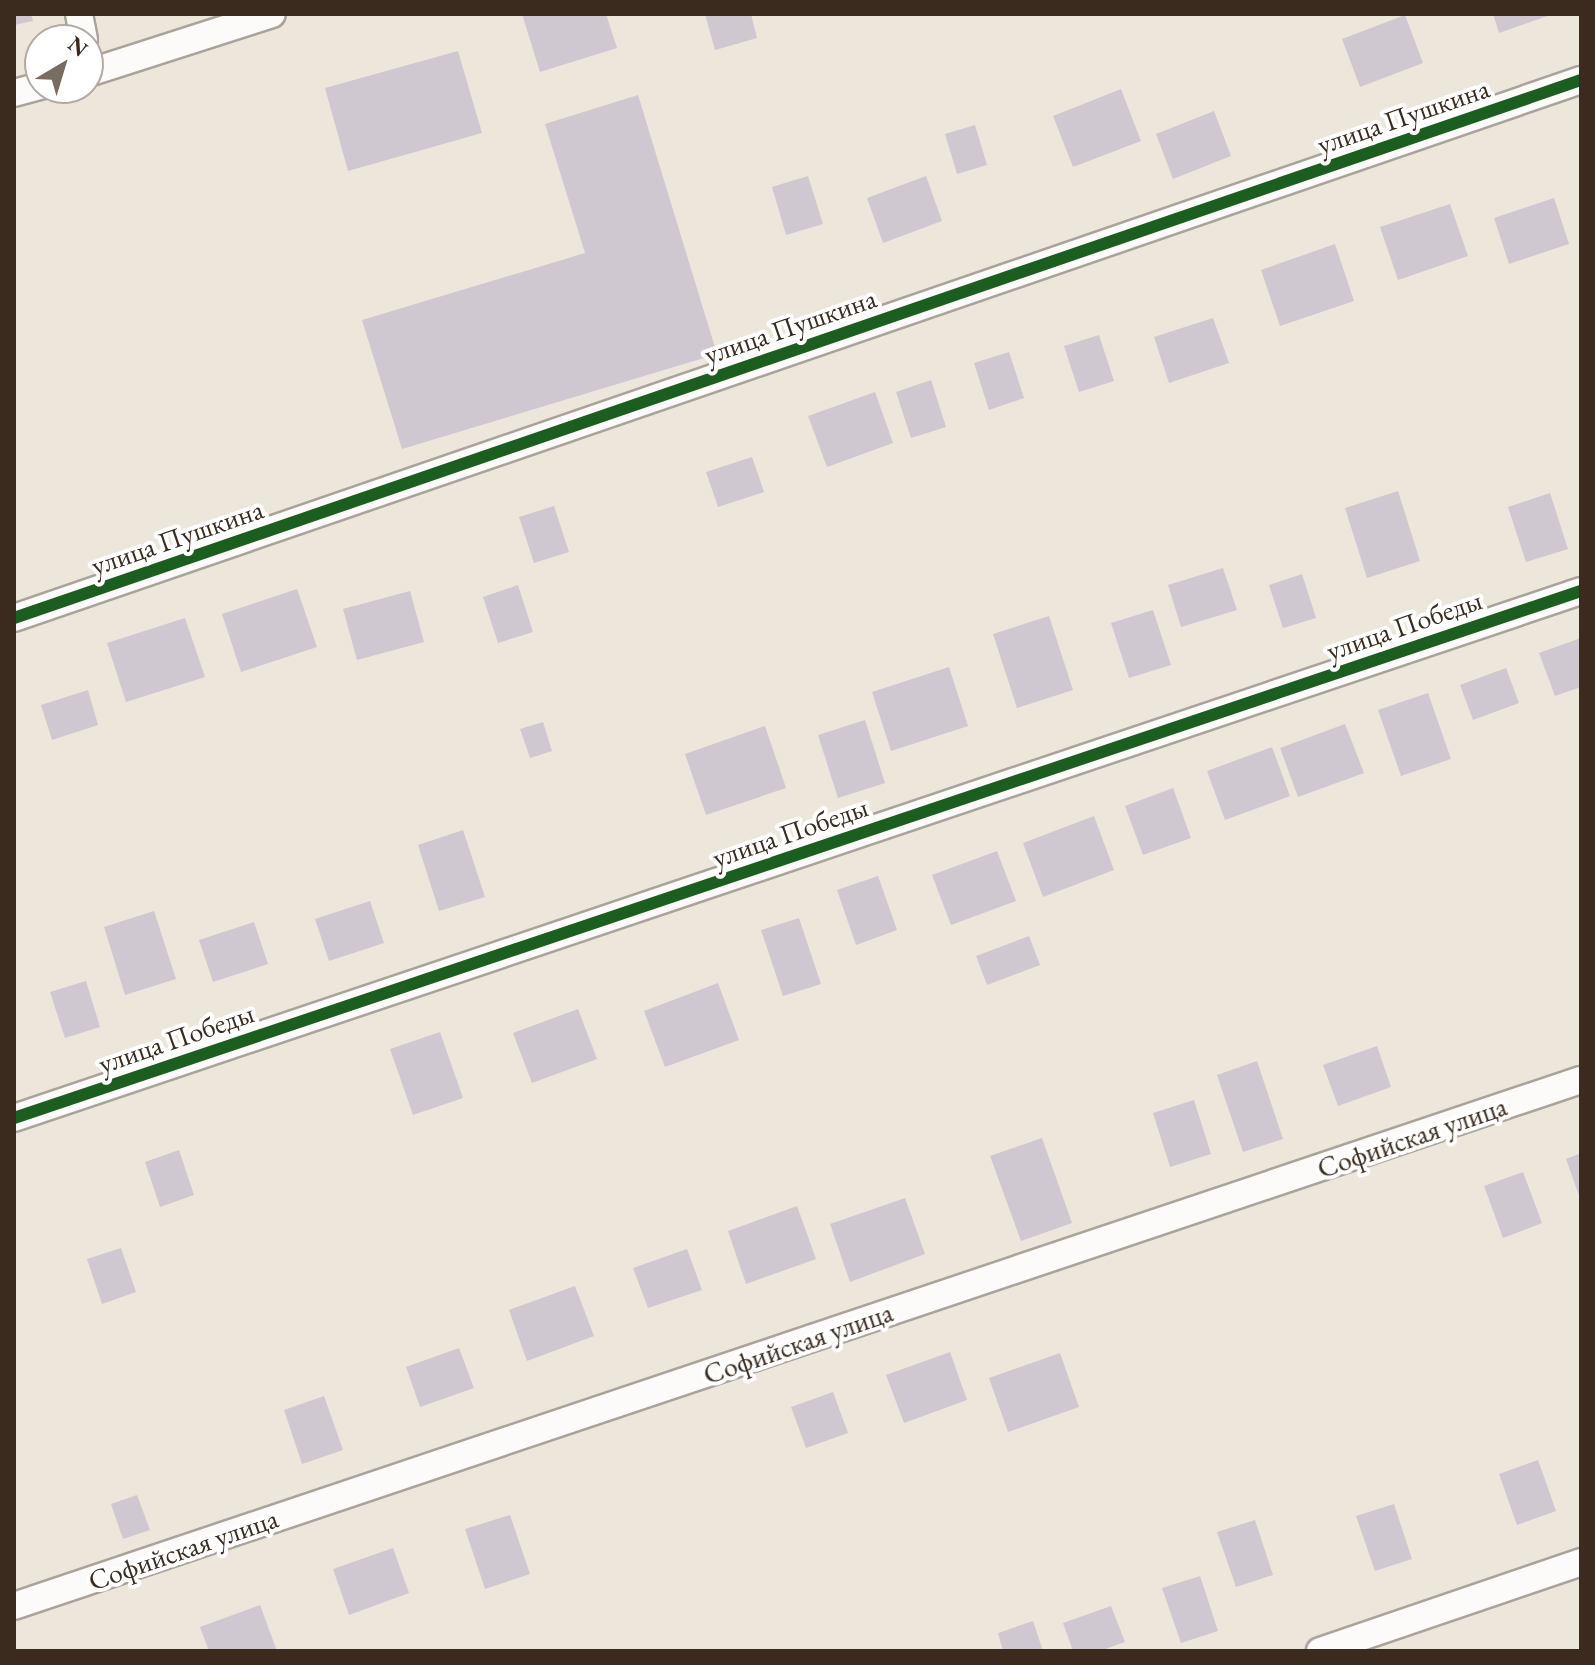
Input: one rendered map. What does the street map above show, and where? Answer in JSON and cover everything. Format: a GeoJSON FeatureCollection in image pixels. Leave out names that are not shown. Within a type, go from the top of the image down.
{"type":"FeatureCollection","features":[{"type":"Feature","properties":{"kind":"street"},"geometry":{"type":"LineString","coordinates":[[104,64],[272,14]]}},
{"type":"Feature","properties":{"kind":"street","name":"улица Пушкина"},"geometry":{"type":"LineString","coordinates":[[14,618],[1581,80]]}},
{"type":"Feature","properties":{"kind":"street","name":"улица Победы"},"geometry":{"type":"LineString","coordinates":[[14,1118],[1581,591]]}},
{"type":"Feature","properties":{"kind":"street","name":"Софийская улица"},"geometry":{"type":"LineString","coordinates":[[14,1606],[1581,1080]]}},
{"type":"Feature","properties":{"kind":"street"},"geometry":{"type":"LineString","coordinates":[[1320,1651],[1581,1562]]}},
{"type":"Feature","properties":{"kind":"building"},"geometry":{"type":"Polygon","coordinates":[[[14,14],[31,14],[33,21],[14,25],[14,14]]]}},
{"type":"Feature","properties":{"kind":"building"},"geometry":{"type":"Polygon","coordinates":[[[522,14],[606,14],[617,48],[540,72],[522,14]]]}},
{"type":"Feature","properties":{"kind":"building"},"geometry":{"type":"Polygon","coordinates":[[[705,14],[751,14],[757,38],[715,50],[705,14]]]}},
{"type":"Feature","properties":{"kind":"building"},"geometry":{"type":"Polygon","coordinates":[[[1493,14],[1553,14],[1499,33],[1493,14]]]}},
{"type":"Feature","properties":{"kind":"building"},"geometry":{"type":"Polygon","coordinates":[[[1405,15],[1423,63],[1360,87],[1342,39],[1405,15]]]}},
{"type":"Feature","properties":{"kind":"building"},"geometry":{"type":"Polygon","coordinates":[[[458,51],[482,133],[348,171],[325,88],[458,51]]]}},
{"type":"Feature","properties":{"kind":"building"},"geometry":{"type":"Polygon","coordinates":[[[1121,89],[1141,141],[1073,167],[1053,116],[1121,89]]]}},
{"type":"Feature","properties":{"kind":"building"},"geometry":{"type":"Polygon","coordinates":[[[638,95],[717,354],[402,449],[362,320],[585,253],[545,124],[638,95]]]}},
{"type":"Feature","properties":{"kind":"building"},"geometry":{"type":"Polygon","coordinates":[[[1214,111],[1231,156],[1173,179],[1156,134],[1214,111]]]}},
{"type":"Feature","properties":{"kind":"building"},"geometry":{"type":"Polygon","coordinates":[[[975,125],[987,165],[957,174],[945,134],[975,125]]]}},
{"type":"Feature","properties":{"kind":"building"},"geometry":{"type":"Polygon","coordinates":[[[808,176],[823,224],[786,235],[772,187],[808,176]]]}},
{"type":"Feature","properties":{"kind":"building"},"geometry":{"type":"Polygon","coordinates":[[[926,176],[942,221],[883,243],[867,198],[926,176]]]}},
{"type":"Feature","properties":{"kind":"building"},"geometry":{"type":"Polygon","coordinates":[[[1554,198],[1569,244],[1509,264],[1494,218],[1554,198]]]}},
{"type":"Feature","properties":{"kind":"building"},"geometry":{"type":"Polygon","coordinates":[[[1450,204],[1468,256],[1398,280],[1380,227],[1450,204]]]}},
{"type":"Feature","properties":{"kind":"building"},"geometry":{"type":"Polygon","coordinates":[[[1335,244],[1354,301],[1280,326],[1261,270],[1335,244]]]}},
{"type":"Feature","properties":{"kind":"building"},"geometry":{"type":"Polygon","coordinates":[[[1213,318],[1229,363],[1169,383],[1154,337],[1213,318]]]}},
{"type":"Feature","properties":{"kind":"building"},"geometry":{"type":"Polygon","coordinates":[[[1099,335],[1114,381],[1079,392],[1064,346],[1099,335]]]}},
{"type":"Feature","properties":{"kind":"building"},"geometry":{"type":"Polygon","coordinates":[[[1009,352],[1024,398],[989,410],[974,363],[1009,352]]]}},
{"type":"Feature","properties":{"kind":"building"},"geometry":{"type":"Polygon","coordinates":[[[931,380],[946,427],[911,438],[896,392],[931,380]]]}},
{"type":"Feature","properties":{"kind":"building"},"geometry":{"type":"Polygon","coordinates":[[[875,392],[893,443],[827,467],[808,416],[875,392]]]}},
{"type":"Feature","properties":{"kind":"building"},"geometry":{"type":"Polygon","coordinates":[[[752,457],[764,492],[718,507],[706,472],[752,457]]]}},
{"type":"Feature","properties":{"kind":"building"},"geometry":{"type":"Polygon","coordinates":[[[1398,491],[1420,561],[1367,578],[1345,508],[1398,491]]]}},
{"type":"Feature","properties":{"kind":"building"},"geometry":{"type":"Polygon","coordinates":[[[1550,493],[1568,549],[1526,562],[1508,507],[1550,493]]]}},
{"type":"Feature","properties":{"kind":"building"},"geometry":{"type":"Polygon","coordinates":[[[554,506],[569,552],[534,563],[519,517],[554,506]]]}},
{"type":"Feature","properties":{"kind":"building"},"geometry":{"type":"Polygon","coordinates":[[[1223,568],[1237,610],[1181,627],[1168,585],[1223,568]]]}},
{"type":"Feature","properties":{"kind":"building"},"geometry":{"type":"Polygon","coordinates":[[[1302,574],[1316,618],[1283,628],[1269,585],[1302,574]]]}},
{"type":"Feature","properties":{"kind":"building"},"geometry":{"type":"Polygon","coordinates":[[[518,585],[533,632],[498,643],[483,597],[518,585]]]}},
{"type":"Feature","properties":{"kind":"building"},"geometry":{"type":"Polygon","coordinates":[[[297,589],[317,647],[241,672],[222,614],[297,589]]]}},
{"type":"Feature","properties":{"kind":"building"},"geometry":{"type":"Polygon","coordinates":[[[410,591],[424,642],[357,660],[343,609],[410,591]]]}},
{"type":"Feature","properties":{"kind":"building"},"geometry":{"type":"Polygon","coordinates":[[[1153,610],[1171,665],[1129,678],[1111,623],[1153,610]]]}},
{"type":"Feature","properties":{"kind":"building"},"geometry":{"type":"Polygon","coordinates":[[[1049,616],[1073,690],[1017,708],[993,634],[1049,616]]]}},
{"type":"Feature","properties":{"kind":"building"},"geometry":{"type":"Polygon","coordinates":[[[185,618],[205,677],[126,702],[107,643],[185,618]]]}},
{"type":"Feature","properties":{"kind":"building"},"geometry":{"type":"Polygon","coordinates":[[[1581,638],[1581,687],[1555,696],[1539,653],[1581,638]]]}},
{"type":"Feature","properties":{"kind":"building"},"geometry":{"type":"Polygon","coordinates":[[[949,667],[968,726],[891,751],[872,692],[949,667]]]}},
{"type":"Feature","properties":{"kind":"building"},"geometry":{"type":"Polygon","coordinates":[[[1506,668],[1519,703],[1473,720],[1460,685],[1506,668]]]}},
{"type":"Feature","properties":{"kind":"building"},"geometry":{"type":"Polygon","coordinates":[[[88,690],[98,725],[52,740],[41,705],[88,690]]]}},
{"type":"Feature","properties":{"kind":"building"},"geometry":{"type":"Polygon","coordinates":[[[1428,693],[1451,759],[1401,776],[1378,710],[1428,693]]]}},
{"type":"Feature","properties":{"kind":"building"},"geometry":{"type":"Polygon","coordinates":[[[865,720],[885,783],[838,798],[818,735],[865,720]]]}},
{"type":"Feature","properties":{"kind":"building"},"geometry":{"type":"Polygon","coordinates":[[[543,722],[552,751],[530,758],[520,729],[543,722]]]}},
{"type":"Feature","properties":{"kind":"building"},"geometry":{"type":"Polygon","coordinates":[[[1345,724],[1364,773],[1298,797],[1280,748],[1345,724]]]}},
{"type":"Feature","properties":{"kind":"building"},"geometry":{"type":"Polygon","coordinates":[[[765,726],[786,788],[706,815],[685,754],[765,726]]]}},
{"type":"Feature","properties":{"kind":"building"},"geometry":{"type":"Polygon","coordinates":[[[1272,747],[1290,796],[1225,820],[1207,771],[1272,747]]]}},
{"type":"Feature","properties":{"kind":"building"},"geometry":{"type":"Polygon","coordinates":[[[1173,788],[1191,838],[1143,855],[1125,806],[1173,788]]]}},
{"type":"Feature","properties":{"kind":"building"},"geometry":{"type":"Polygon","coordinates":[[[1094,816],[1114,870],[1043,897],[1023,843],[1094,816]]]}},
{"type":"Feature","properties":{"kind":"building"},"geometry":{"type":"Polygon","coordinates":[[[463,830],[485,897],[439,911],[418,845],[463,830]]]}},
{"type":"Feature","properties":{"kind":"building"},"geometry":{"type":"Polygon","coordinates":[[[997,851],[1016,901],[951,925],[932,875],[997,851]]]}},
{"type":"Feature","properties":{"kind":"building"},"geometry":{"type":"Polygon","coordinates":[[[878,876],[897,930],[856,945],[837,890],[878,876]]]}},
{"type":"Feature","properties":{"kind":"building"},"geometry":{"type":"Polygon","coordinates":[[[370,901],[384,943],[329,961],[315,919],[370,901]]]}},
{"type":"Feature","properties":{"kind":"building"},"geometry":{"type":"Polygon","coordinates":[[[154,911],[176,979],[125,995],[104,927],[154,911]]]}},
{"type":"Feature","properties":{"kind":"building"},"geometry":{"type":"Polygon","coordinates":[[[799,918],[821,984],[783,996],[761,930],[799,918]]]}},
{"type":"Feature","properties":{"kind":"building"},"geometry":{"type":"Polygon","coordinates":[[[254,922],[268,964],[213,982],[199,940],[254,922]]]}},
{"type":"Feature","properties":{"kind":"building"},"geometry":{"type":"Polygon","coordinates":[[[1029,936],[1040,965],[987,985],[976,956],[1029,936]]]}},
{"type":"Feature","properties":{"kind":"building"},"geometry":{"type":"Polygon","coordinates":[[[86,981],[100,1027],[65,1038],[50,992],[86,981]]]}},
{"type":"Feature","properties":{"kind":"building"},"geometry":{"type":"Polygon","coordinates":[[[718,983],[739,1040],[665,1067],[644,1011],[718,983]]]}},
{"type":"Feature","properties":{"kind":"building"},"geometry":{"type":"Polygon","coordinates":[[[578,1009],[597,1059],[532,1083],[513,1033],[578,1009]]]}},
{"type":"Feature","properties":{"kind":"building"},"geometry":{"type":"Polygon","coordinates":[[[440,1032],[463,1098],[413,1115],[390,1049],[440,1032]]]}},
{"type":"Feature","properties":{"kind":"building"},"geometry":{"type":"Polygon","coordinates":[[[1377,1046],[1391,1087],[1338,1106],[1323,1065],[1377,1046]]]}},
{"type":"Feature","properties":{"kind":"building"},"geometry":{"type":"Polygon","coordinates":[[[1257,1061],[1283,1139],[1243,1152],[1217,1075],[1257,1061]]]}},
{"type":"Feature","properties":{"kind":"building"},"geometry":{"type":"Polygon","coordinates":[[[1194,1100],[1211,1154],[1170,1167],[1153,1113],[1194,1100]]]}},
{"type":"Feature","properties":{"kind":"building"},"geometry":{"type":"Polygon","coordinates":[[[1042,1138],[1072,1223],[1021,1241],[990,1156],[1042,1138]]]}},
{"type":"Feature","properties":{"kind":"building"},"geometry":{"type":"Polygon","coordinates":[[[179,1150],[194,1195],[160,1207],[145,1162],[179,1150]]]}},
{"type":"Feature","properties":{"kind":"building"},"geometry":{"type":"Polygon","coordinates":[[[1581,1153],[1581,1201],[1566,1159],[1581,1153]]]}},
{"type":"Feature","properties":{"kind":"building"},"geometry":{"type":"Polygon","coordinates":[[[1523,1172],[1542,1223],[1503,1238],[1484,1186],[1523,1172]]]}},
{"type":"Feature","properties":{"kind":"building"},"geometry":{"type":"Polygon","coordinates":[[[905,1198],[925,1254],[850,1282],[830,1224],[905,1198]]]}},
{"type":"Feature","properties":{"kind":"building"},"geometry":{"type":"Polygon","coordinates":[[[797,1206],[816,1259],[746,1284],[728,1231],[797,1206]]]}},
{"type":"Feature","properties":{"kind":"building"},"geometry":{"type":"Polygon","coordinates":[[[121,1248],[136,1292],[102,1304],[87,1259],[121,1248]]]}},
{"type":"Feature","properties":{"kind":"building"},"geometry":{"type":"Polygon","coordinates":[[[687,1249],[702,1290],[648,1308],[633,1268],[687,1249]]]}},
{"type":"Feature","properties":{"kind":"building"},"geometry":{"type":"Polygon","coordinates":[[[575,1286],[594,1336],[527,1361],[509,1310],[575,1286]]]}},
{"type":"Feature","properties":{"kind":"building"},"geometry":{"type":"Polygon","coordinates":[[[459,1348],[474,1388],[420,1407],[406,1367],[459,1348]]]}},
{"type":"Feature","properties":{"kind":"building"},"geometry":{"type":"Polygon","coordinates":[[[950,1352],[967,1400],[904,1423],[886,1375],[950,1352]]]}},
{"type":"Feature","properties":{"kind":"building"},"geometry":{"type":"Polygon","coordinates":[[[1060,1353],[1079,1407],[1008,1432],[989,1378],[1060,1353]]]}},
{"type":"Feature","properties":{"kind":"building"},"geometry":{"type":"Polygon","coordinates":[[[833,1392],[848,1433],[806,1448],[791,1407],[833,1392]]]}},
{"type":"Feature","properties":{"kind":"building"},"geometry":{"type":"Polygon","coordinates":[[[324,1396],[343,1450],[302,1464],[284,1410],[324,1396]]]}},
{"type":"Feature","properties":{"kind":"building"},"geometry":{"type":"Polygon","coordinates":[[[1538,1460],[1556,1511],[1517,1525],[1499,1474],[1538,1460]]]}},
{"type":"Feature","properties":{"kind":"building"},"geometry":{"type":"Polygon","coordinates":[[[137,1495],[150,1530],[123,1539],[111,1504],[137,1495]]]}},
{"type":"Feature","properties":{"kind":"building"},"geometry":{"type":"Polygon","coordinates":[[[1394,1504],[1412,1559],[1375,1571],[1356,1516],[1394,1504]]]}},
{"type":"Feature","properties":{"kind":"building"},"geometry":{"type":"Polygon","coordinates":[[[510,1515],[530,1574],[485,1589],[465,1529],[510,1515]]]}},
{"type":"Feature","properties":{"kind":"building"},"geometry":{"type":"Polygon","coordinates":[[[1255,1520],[1273,1575],[1236,1587],[1217,1532],[1255,1520]]]}},
{"type":"Feature","properties":{"kind":"building"},"geometry":{"type":"Polygon","coordinates":[[[393,1548],[409,1593],[349,1615],[333,1569],[393,1548]]]}},
{"type":"Feature","properties":{"kind":"building"},"geometry":{"type":"Polygon","coordinates":[[[1200,1576],[1218,1631],[1181,1643],[1162,1588],[1200,1576]]]}},
{"type":"Feature","properties":{"kind":"building"},"geometry":{"type":"Polygon","coordinates":[[[260,1605],[277,1651],[209,1651],[200,1627],[260,1605]]]}},
{"type":"Feature","properties":{"kind":"building"},"geometry":{"type":"Polygon","coordinates":[[[1111,1606],[1125,1642],[1100,1651],[1073,1651],[1063,1623],[1111,1606]]]}},
{"type":"Feature","properties":{"kind":"building"},"geometry":{"type":"Polygon","coordinates":[[[1033,1621],[1043,1651],[1003,1651],[998,1633],[1033,1621]]]}},
{"type":"Feature","properties":{"kind":"cycle path"},"geometry":{"type":"LineString","coordinates":[[14,618],[1581,80]]}},
{"type":"Feature","properties":{"kind":"cycle path"},"geometry":{"type":"LineString","coordinates":[[14,1118],[1581,591]]}}]}
